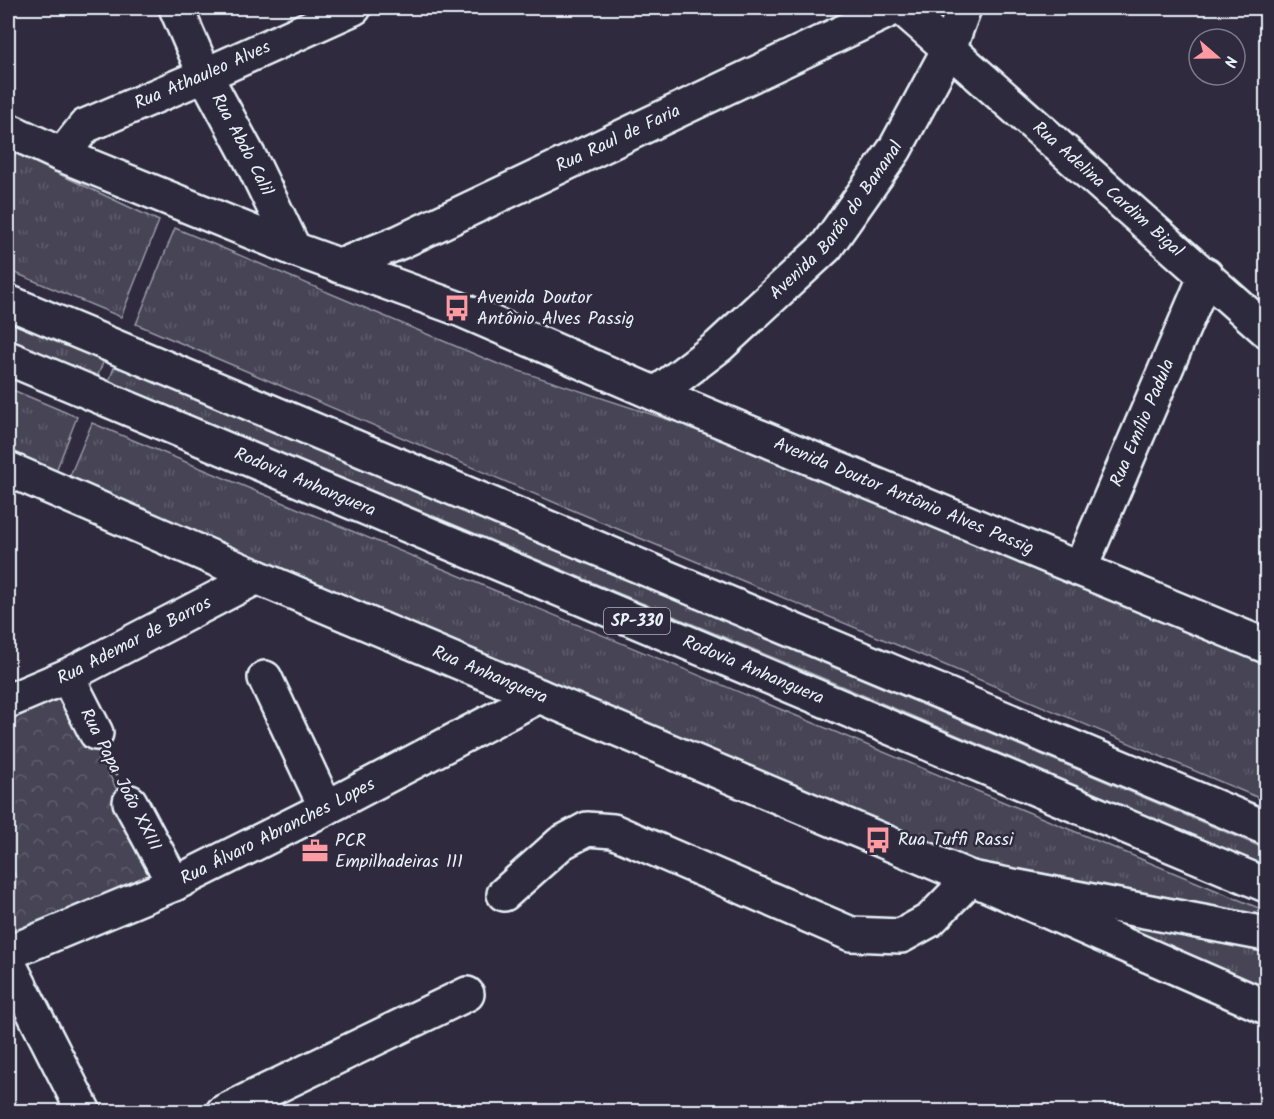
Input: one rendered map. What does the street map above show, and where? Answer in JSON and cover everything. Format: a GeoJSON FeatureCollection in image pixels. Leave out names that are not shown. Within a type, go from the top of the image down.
{"type":"FeatureCollection","features":[{"type":"Feature","properties":{"kind":"main road","name":"Rua Abdo Calil"},"geometry":{"type":"LineString","coordinates":[[176,8],[205,75],[254,166],[294,249]]}},
{"type":"Feature","properties":{"kind":"main road","name":"Rua Athauleo Alves"},"geometry":{"type":"LineString","coordinates":[[62,155],[85,126],[354,8]]}},
{"type":"Feature","properties":{"kind":"main road","name":"Rua Raul de Faria"},"geometry":{"type":"LineString","coordinates":[[340,266],[400,242],[894,8]]}},
{"type":"Feature","properties":{"kind":"main road","name":"Rua Adelina Cardim Bigal"},"geometry":{"type":"LineString","coordinates":[[902,8],[1266,330]]}},
{"type":"Feature","properties":{"kind":"main road","name":"Avenida Barão do Bananal"},"geometry":{"type":"LineString","coordinates":[[656,394],[719,346],[826,247],[895,149],[949,49],[964,8]]}},
{"type":"Feature","properties":{"kind":"main road","name":"Avenida Doutor Antônio Alves Passig"},"geometry":{"type":"LineString","coordinates":[[8,130],[62,155],[294,249],[457,309],[656,394],[1266,646]]}},
{"type":"Feature","properties":{"kind":"main road","name":"Rua Emílio Padula"},"geometry":{"type":"LineString","coordinates":[[1080,569],[1206,275]]}},
{"type":"Feature","properties":{"kind":"main road"},"geometry":{"type":"LineString","coordinates":[[8,302],[1257,822]]}},
{"type":"Feature","properties":{"kind":"main road","name":"Rodovia Anhanguera"},"geometry":{"type":"LineString","coordinates":[[8,358],[1266,885]]}},
{"type":"Feature","properties":{"kind":"main road","name":"Rua Anhanguera"},"geometry":{"type":"LineString","coordinates":[[8,469],[970,879]]}},
{"type":"Feature","properties":{"kind":"main road","name":"Rua Ademar de Barros"},"geometry":{"type":"LineString","coordinates":[[8,701],[67,676],[257,577]]}},
{"type":"Feature","properties":{"kind":"main road","name":"Rua Papa João XXIII"},"geometry":{"type":"LineString","coordinates":[[67,676],[96,733]]}},
{"type":"Feature","properties":{"kind":"main road"},"geometry":{"type":"LineString","coordinates":[[265,678],[326,808]]}},
{"type":"Feature","properties":{"kind":"main road","name":"Rua Álvaro Abranches Lopes"},"geometry":{"type":"LineString","coordinates":[[8,953],[174,884],[326,808],[539,696]]}},
{"type":"Feature","properties":{"kind":"main road","name":"Rua Papa João XXIII"},"geometry":{"type":"LineString","coordinates":[[130,802],[174,884]]}},
{"type":"Feature","properties":{"kind":"main road"},"geometry":{"type":"LineString","coordinates":[[504,894],[561,843],[587,829],[613,831],[851,934],[901,936],[930,920],[970,879]]}},
{"type":"Feature","properties":{"kind":"main road"},"geometry":{"type":"LineString","coordinates":[[970,879],[1266,934]]}},
{"type":"Feature","properties":{"kind":"main road"},"geometry":{"type":"LineString","coordinates":[[970,879],[1266,1007]]}},
{"type":"Feature","properties":{"kind":"main road"},"geometry":{"type":"LineString","coordinates":[[8,962],[84,1112]]}},
{"type":"Feature","properties":{"kind":"main road"},"geometry":{"type":"LineString","coordinates":[[223,1112],[467,994]]}},
{"type":"Feature","properties":{"kind":"path","name":"Rua Papa João XXIII"},"geometry":{"type":"LineString","coordinates":[[96,733],[130,802]]}},
{"type":"Feature","properties":{"kind":"green space"},"geometry":{"type":"Polygon","coordinates":[[[8,150],[159,221],[121,317],[8,270],[8,150]]]}},
{"type":"Feature","properties":{"kind":"green space"},"geometry":{"type":"Polygon","coordinates":[[[175,228],[498,364],[724,438],[1266,665],[1266,801],[136,324],[175,228]]]}},
{"type":"Feature","properties":{"kind":"green space"},"geometry":{"type":"Polygon","coordinates":[[[8,318],[105,358],[97,377],[8,339],[8,318]]]}},
{"type":"Feature","properties":{"kind":"green space"},"geometry":{"type":"Polygon","coordinates":[[[115,365],[1266,849],[1266,866],[820,677],[109,381],[115,365]]]}},
{"type":"Feature","properties":{"kind":"green space"},"geometry":{"type":"Polygon","coordinates":[[[8,388],[77,417],[56,471],[8,451],[8,388]]]}},
{"type":"Feature","properties":{"kind":"green space"},"geometry":{"type":"Polygon","coordinates":[[[92,423],[1266,911],[1266,925],[998,869],[954,854],[69,478],[92,423]]]}},
{"type":"Feature","properties":{"kind":"green space"},"geometry":{"type":"Polygon","coordinates":[[[65,686],[163,882],[10,943],[16,878],[8,860],[8,709],[65,686]]]}},
{"type":"Feature","properties":{"kind":"green space"},"geometry":{"type":"Polygon","coordinates":[[[1072,911],[1266,945],[1266,993],[1072,911]]]}},
{"type":"Feature","properties":{"kind":"place","name":"Avenida Doutor Antônio Alves Passig"},"geometry":{"type":"Point","coordinates":[457,308]}},
{"type":"Feature","properties":{"kind":"place","name":"Rua Tuffi Rassi"},"geometry":{"type":"Point","coordinates":[878,840]}},
{"type":"Feature","properties":{"kind":"place","name":"PCR Empilhadeiras 111"},"geometry":{"type":"Point","coordinates":[315,851]}}]}
